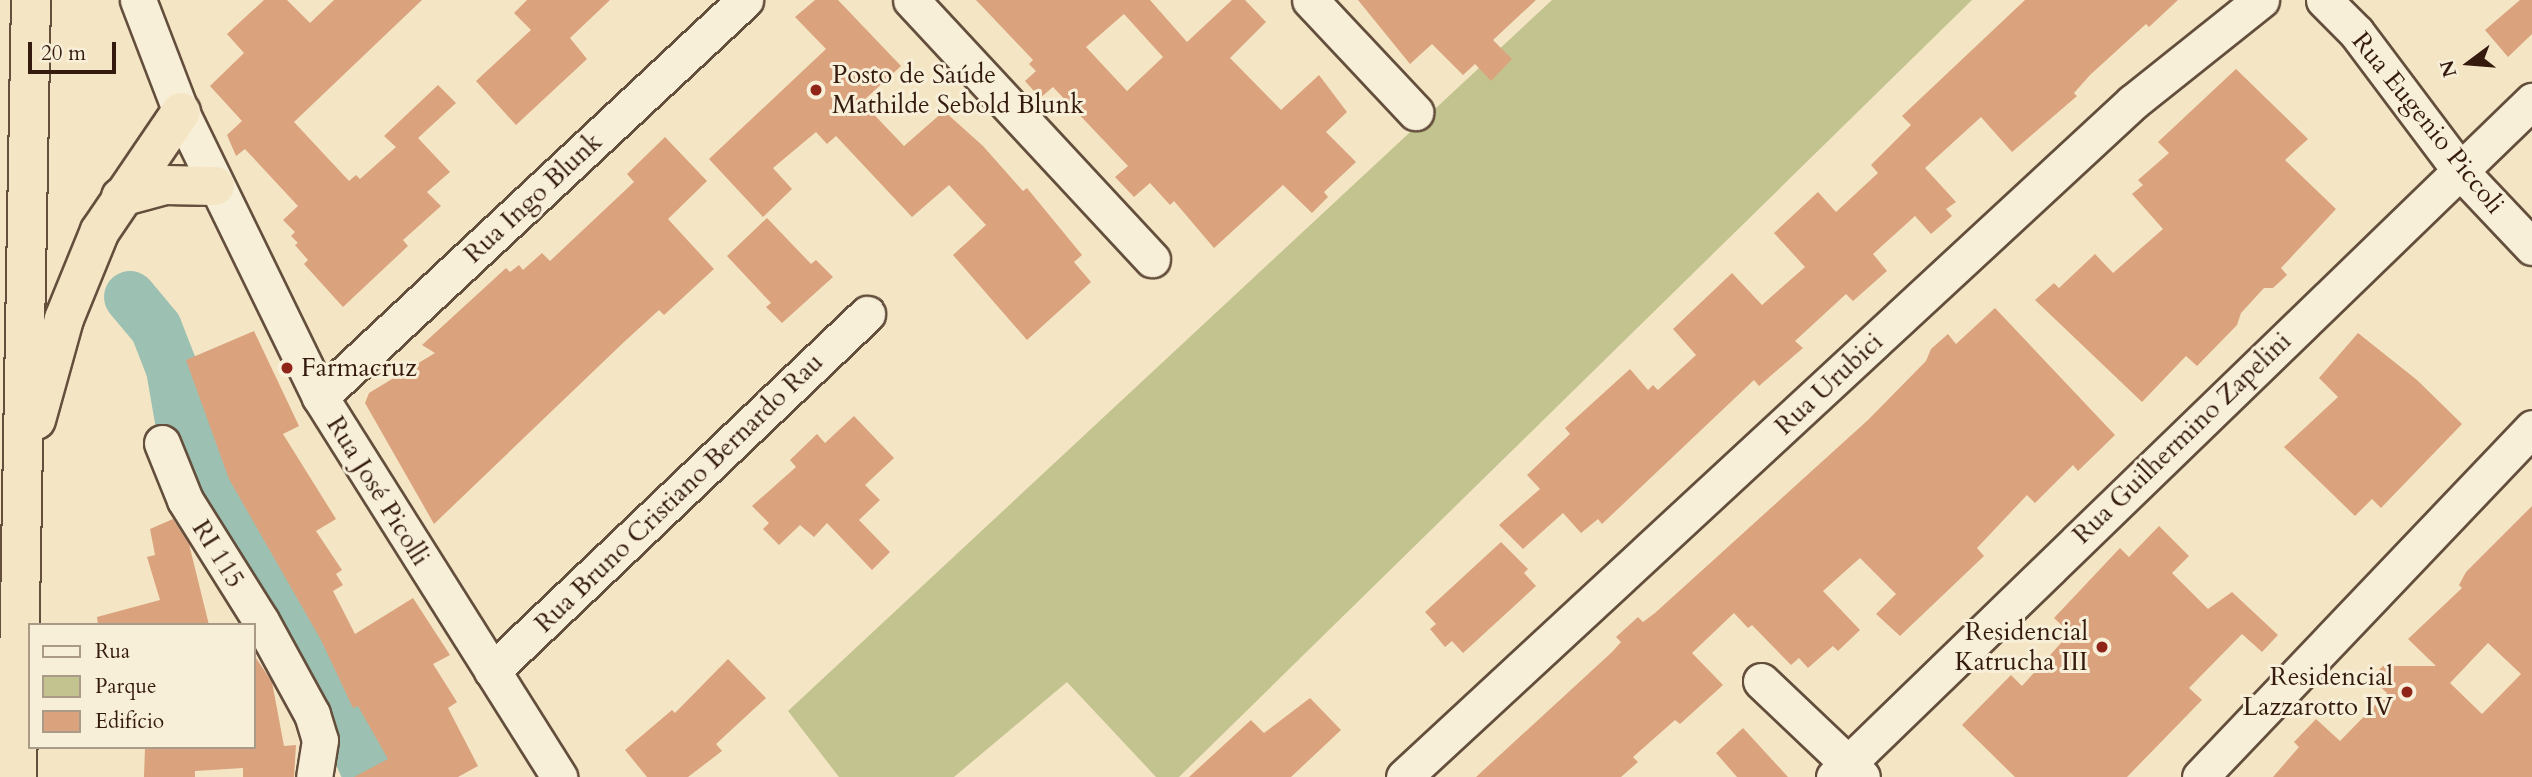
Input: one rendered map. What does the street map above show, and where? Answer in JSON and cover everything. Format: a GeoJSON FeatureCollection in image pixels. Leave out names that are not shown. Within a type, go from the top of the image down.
{"type":"FeatureCollection","features":[{"type":"Feature","properties":{"kind":"highway"},"geometry":{"type":"LineString","coordinates":[[17,777],[32,0]]}},
{"type":"Feature","properties":{"kind":"highway"},"geometry":{"type":"LineString","coordinates":[[21,494],[41,394],[64,319],[100,231],[181,112]]}},
{"type":"Feature","properties":{"kind":"highway"},"geometry":{"type":"LineString","coordinates":[[121,197],[165,185],[215,186]]}},
{"type":"Feature","properties":{"kind":"highway"},"geometry":{"type":"LineString","coordinates":[[0,303],[21,494]]}},
{"type":"Feature","properties":{"kind":"street","name":"Rua José Picolli"},"geometry":{"type":"LineString","coordinates":[[138,0],[181,112],[320,397],[559,777]]}},
{"type":"Feature","properties":{"kind":"street","name":"Rua Ingo Blunk"},"geometry":{"type":"LineString","coordinates":[[320,397],[745,0]]}},
{"type":"Feature","properties":{"kind":"street"},"geometry":{"type":"LineString","coordinates":[[911,0],[1152,259]]}},
{"type":"Feature","properties":{"kind":"street"},"geometry":{"type":"LineString","coordinates":[[1310,0],[1415,113]]}},
{"type":"Feature","properties":{"kind":"street","name":"Rua Urubici"},"geometry":{"type":"LineString","coordinates":[[1404,777],[2133,102],[2261,0]]}},
{"type":"Feature","properties":{"kind":"street","name":"Rua Eugenio Piccoli"},"geometry":{"type":"LineString","coordinates":[[2324,0],[2356,32],[2462,173],[2532,247]]}},
{"type":"Feature","properties":{"kind":"street","name":"Rua Guilhermino Zapelini"},"geometry":{"type":"LineString","coordinates":[[1848,773],[2213,406],[2462,173],[2532,101]]}},
{"type":"Feature","properties":{"kind":"street","name":"Rua Bruno Cristiano Bernardo Rau"},"geometry":{"type":"LineString","coordinates":[[492,671],[867,314]]}},
{"type":"Feature","properties":{"kind":"street"},"geometry":{"type":"LineString","coordinates":[[2200,777],[2532,428]]}},
{"type":"Feature","properties":{"kind":"street","name":"RI 115"},"geometry":{"type":"LineString","coordinates":[[162,443],[185,500],[261,621],[312,714],[320,740],[313,777]]}},
{"type":"Feature","properties":{"kind":"street"},"geometry":{"type":"LineString","coordinates":[[1761,681],[1848,773]]}},
{"type":"Feature","properties":{"kind":"green space"},"geometry":{"type":"Polygon","coordinates":[[[1552,0],[1972,0],[1179,777],[1156,777],[1067,682],[954,777],[839,777],[788,711],[1552,0]]]}},
{"type":"Feature","properties":{"kind":"building"},"geometry":{"type":"Polygon","coordinates":[[[264,0],[287,0],[310,23],[334,0],[422,0],[294,122],[349,181],[356,175],[360,179],[396,147],[384,136],[438,85],[456,103],[418,138],[450,172],[427,192],[441,206],[403,240],[408,246],[343,307],[304,264],[308,260],[291,236],[295,232],[283,220],[298,206],[245,149],[236,156],[227,135],[242,121],[210,86],[244,53],[227,34],[264,0]]]}},
{"type":"Feature","properties":{"kind":"building"},"geometry":{"type":"Polygon","coordinates":[[[527,0],[610,0],[570,38],[587,59],[516,125],[476,81],[531,30],[514,13],[527,0]]]}},
{"type":"Feature","properties":{"kind":"building"},"geometry":{"type":"Polygon","coordinates":[[[815,0],[838,0],[901,66],[862,102],[904,146],[944,111],[983,146],[1023,191],[1027,188],[1082,255],[1074,262],[1091,282],[1027,340],[953,255],[986,225],[949,185],[912,217],[836,136],[827,144],[816,132],[773,168],[792,189],[763,217],[709,159],[826,49],[795,17],[815,0]]]}},
{"type":"Feature","properties":{"kind":"building"},"geometry":{"type":"Polygon","coordinates":[[[976,0],[1150,0],[1187,42],[1232,0],[1245,0],[1266,22],[1230,58],[1281,110],[1319,75],[1347,112],[1326,132],[1356,162],[1324,192],[1328,197],[1312,213],[1283,185],[1214,248],[1174,201],[1170,205],[1150,183],[1134,197],[1115,177],[1128,166],[1053,87],[1040,98],[1025,81],[1036,71],[1029,64],[1033,60],[976,0]],[[1124,14],[1086,47],[1127,91],[1163,57],[1124,14]]]}},
{"type":"Feature","properties":{"kind":"building"},"geometry":{"type":"Polygon","coordinates":[[[1358,0],[1536,0],[1493,40],[1512,59],[1491,81],[1475,64],[1463,75],[1432,44],[1410,64],[1358,0]]]}},
{"type":"Feature","properties":{"kind":"building"},"geometry":{"type":"Polygon","coordinates":[[[2025,0],[2178,0],[2149,27],[2146,24],[2090,75],[2074,93],[2077,96],[2012,152],[1981,117],[1925,168],[1956,202],[1946,209],[1952,216],[1931,234],[1915,216],[1873,254],[1887,271],[1853,301],[1846,294],[1795,341],[1803,348],[1759,386],[1754,380],[1602,524],[1598,519],[1581,533],[1563,513],[1523,549],[1499,525],[1540,489],[1527,475],[1570,434],[1565,428],[1630,369],[1648,390],[1653,385],[1658,390],[1696,355],[1673,329],[1732,273],[1762,305],[1805,267],[1774,233],[1818,192],[1836,212],[1878,173],[1871,165],[1911,125],[1902,116],[2025,0]]]}},
{"type":"Feature","properties":{"kind":"building"},"geometry":{"type":"Polygon","coordinates":[[[2520,0],[2532,0],[2532,34],[2508,57],[2485,30],[2520,0]]]}},
{"type":"Feature","properties":{"kind":"building"},"geometry":{"type":"Polygon","coordinates":[[[2236,69],[2308,139],[2285,160],[2336,209],[2281,268],[2287,275],[2273,288],[2264,288],[2241,313],[2237,325],[2197,366],[2186,356],[2142,402],[2035,300],[2054,283],[2059,288],[2095,254],[2113,273],[2163,229],[2132,194],[2143,185],[2138,180],[2169,153],[2158,142],[2236,69]]]}},
{"type":"Feature","properties":{"kind":"building"},"geometry":{"type":"Polygon","coordinates":[[[665,137],[707,181],[668,219],[714,269],[664,315],[659,310],[434,524],[365,403],[369,393],[435,353],[422,345],[506,268],[510,272],[519,265],[523,270],[542,253],[550,261],[634,182],[627,174],[665,137]]]}},
{"type":"Feature","properties":{"kind":"building"},"geometry":{"type":"Polygon","coordinates":[[[767,218],[811,264],[816,260],[833,277],[782,323],[766,307],[771,303],[727,256],[767,218]]]}},
{"type":"Feature","properties":{"kind":"building"},"geometry":{"type":"Polygon","coordinates":[[[1995,308],[2115,435],[2078,471],[2073,465],[2035,503],[2027,495],[1977,548],[1984,556],[1900,636],[1876,614],[1896,594],[1860,558],[1823,591],[1860,630],[1838,651],[1833,646],[1808,668],[1799,658],[1791,665],[1752,625],[1748,628],[1734,613],[1692,653],[1723,685],[1680,724],[1675,720],[1633,757],[1638,762],[1621,777],[1476,777],[1612,652],[1621,642],[1616,637],[1638,617],[1643,622],[1655,613],[1868,420],[1926,361],[1931,349],[1948,334],[1956,344],[1995,308]]]}},
{"type":"Feature","properties":{"kind":"building"},"geometry":{"type":"Polygon","coordinates":[[[254,331],[299,426],[283,434],[336,519],[316,531],[342,570],[336,574],[343,585],[333,591],[355,634],[413,598],[450,655],[433,664],[457,702],[448,708],[478,766],[458,777],[354,777],[388,759],[358,706],[353,708],[321,640],[229,479],[186,360],[254,331]]]}},
{"type":"Feature","properties":{"kind":"building"},"geometry":{"type":"Polygon","coordinates":[[[2358,333],[2417,380],[2462,424],[2381,508],[2372,499],[2355,516],[2284,447],[2338,397],[2319,378],[2358,333]]]}},
{"type":"Feature","properties":{"kind":"building"},"geometry":{"type":"Polygon","coordinates":[[[854,416],[894,458],[865,485],[880,500],[859,520],[890,552],[872,570],[827,523],[814,537],[800,525],[779,545],[763,529],[769,523],[752,506],[796,467],[790,460],[817,434],[825,443],[854,416]]]}},
{"type":"Feature","properties":{"kind":"building"},"geometry":{"type":"Polygon","coordinates":[[[2532,506],[2532,777],[2273,777],[2299,747],[2294,742],[2316,719],[2340,741],[2387,693],[2371,678],[2383,666],[2436,666],[2408,639],[2462,588],[2459,585],[2466,572],[2532,506]],[[2488,643],[2450,683],[2482,714],[2521,674],[2488,643]]]}},
{"type":"Feature","properties":{"kind":"building"},"geometry":{"type":"Polygon","coordinates":[[[173,519],[189,544],[209,623],[98,623],[97,617],[160,600],[147,557],[155,555],[150,529],[173,519]]]}},
{"type":"Feature","properties":{"kind":"building"},"geometry":{"type":"Polygon","coordinates":[[[2159,526],[2189,556],[2172,573],[2208,609],[2232,592],[2278,635],[2262,652],[2242,634],[2189,688],[2202,700],[2127,777],[2015,777],[1962,725],[2011,675],[2022,686],[2070,633],[2054,618],[2120,548],[2129,557],[2159,526]]]}},
{"type":"Feature","properties":{"kind":"building"},"geometry":{"type":"Polygon","coordinates":[[[1501,542],[1528,569],[1524,573],[1536,586],[1463,653],[1452,641],[1445,647],[1430,629],[1436,624],[1425,612],[1501,542]]]}},
{"type":"Feature","properties":{"kind":"building"},"geometry":{"type":"Polygon","coordinates":[[[256,658],[272,682],[284,746],[296,745],[294,777],[243,777],[243,768],[195,771],[195,777],[144,777],[145,749],[256,749],[256,658]]]}},
{"type":"Feature","properties":{"kind":"building"},"geometry":{"type":"Polygon","coordinates":[[[728,659],[766,698],[716,744],[722,751],[688,777],[647,777],[625,750],[672,710],[675,713],[728,659]]]}},
{"type":"Feature","properties":{"kind":"building"},"geometry":{"type":"Polygon","coordinates":[[[1310,698],[1341,730],[1291,777],[1189,777],[1251,720],[1264,733],[1310,698]]]}},
{"type":"Feature","properties":{"kind":"building"},"geometry":{"type":"Polygon","coordinates":[[[1743,728],[1788,777],[1737,777],[1716,753],[1743,728]]]}},
{"type":"Feature","properties":{"kind":"waterway"},"geometry":{"type":"LineString","coordinates":[[130,297],[156,328],[172,369],[181,421],[207,490],[272,576],[289,637],[319,665],[370,777]]}},
{"type":"Feature","properties":{"kind":"place","name":"Posto de Saúde Mathilde Sebold Blunk"},"geometry":{"type":"Point","coordinates":[816,90]}},
{"type":"Feature","properties":{"kind":"place","name":"Farmacruz"},"geometry":{"type":"Point","coordinates":[287,368]}},
{"type":"Feature","properties":{"kind":"place","name":"Residencial Katrucha III"},"geometry":{"type":"Point","coordinates":[2102,647]}},
{"type":"Feature","properties":{"kind":"place","name":"Residencial Lazzarotto IV"},"geometry":{"type":"Point","coordinates":[2407,692]}}]}
